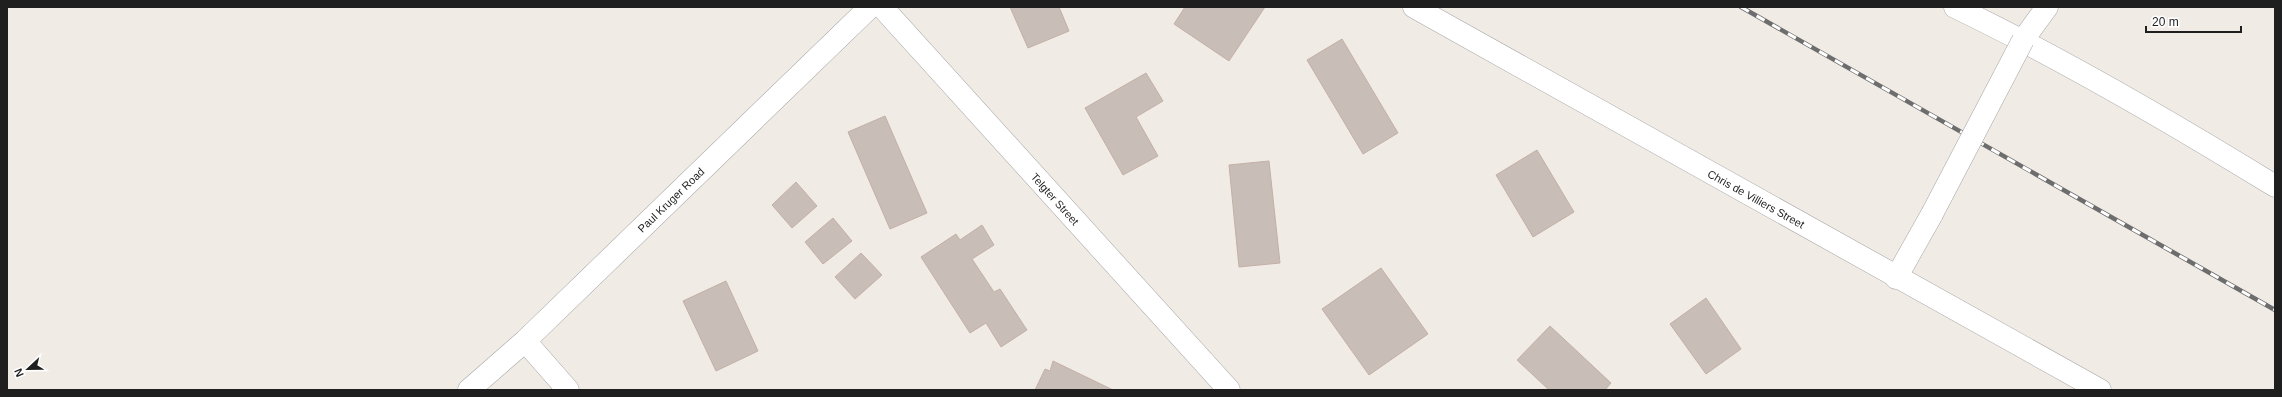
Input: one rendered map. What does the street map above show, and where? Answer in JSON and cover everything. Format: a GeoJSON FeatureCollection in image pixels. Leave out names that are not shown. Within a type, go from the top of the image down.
{"type":"FeatureCollection","features":[{"type":"Feature","properties":{"kind":"street","name":"Paul Kruger Road"},"geometry":{"type":"LineString","coordinates":[[469,390],[525,341],[870,7]]}},
{"type":"Feature","properties":{"kind":"street","name":"Telgter Street"},"geometry":{"type":"LineString","coordinates":[[882,7],[1230,390]]}},
{"type":"Feature","properties":{"kind":"street","name":"Chris de Villiers Street"},"geometry":{"type":"LineString","coordinates":[[1414,7],[1896,278],[2100,390]]}},
{"type":"Feature","properties":{"kind":"street"},"geometry":{"type":"LineString","coordinates":[[1955,7],[2023,40],[2199,140],[2275,186]]}},
{"type":"Feature","properties":{"kind":"street"},"geometry":{"type":"LineString","coordinates":[[1896,278],[1932,214],[2023,40],[2047,7]]}},
{"type":"Feature","properties":{"kind":"street"},"geometry":{"type":"LineString","coordinates":[[525,341],[568,390]]}},
{"type":"Feature","properties":{"kind":"building"},"geometry":{"type":"Polygon","coordinates":[[[1010,7],[1059,7],[1069,31],[1028,48],[1010,7]]]}},
{"type":"Feature","properties":{"kind":"building"},"geometry":{"type":"Polygon","coordinates":[[[1185,7],[1265,7],[1229,61],[1174,24],[1185,7]]]}},
{"type":"Feature","properties":{"kind":"building"},"geometry":{"type":"Polygon","coordinates":[[[1342,39],[1398,133],[1363,154],[1307,60],[1342,39]]]}},
{"type":"Feature","properties":{"kind":"building"},"geometry":{"type":"Polygon","coordinates":[[[1146,73],[1163,101],[1136,117],[1158,156],[1123,175],[1085,108],[1146,73]]]}},
{"type":"Feature","properties":{"kind":"building"},"geometry":{"type":"Polygon","coordinates":[[[885,116],[927,213],[890,229],[848,132],[885,116]]]}},
{"type":"Feature","properties":{"kind":"building"},"geometry":{"type":"Polygon","coordinates":[[[1537,150],[1574,212],[1533,237],[1496,175],[1537,150]]]}},
{"type":"Feature","properties":{"kind":"building"},"geometry":{"type":"Polygon","coordinates":[[[1269,161],[1280,263],[1239,267],[1229,165],[1269,161]]]}},
{"type":"Feature","properties":{"kind":"building"},"geometry":{"type":"Polygon","coordinates":[[[796,182],[817,206],[792,228],[772,205],[796,182]]]}},
{"type":"Feature","properties":{"kind":"building"},"geometry":{"type":"Polygon","coordinates":[[[833,218],[852,241],[823,264],[805,242],[833,218]]]}},
{"type":"Feature","properties":{"kind":"building"},"geometry":{"type":"Polygon","coordinates":[[[982,225],[994,245],[972,259],[994,292],[1000,289],[1027,330],[1001,347],[986,323],[970,333],[921,257],[956,234],[960,240],[982,225]]]}},
{"type":"Feature","properties":{"kind":"building"},"geometry":{"type":"Polygon","coordinates":[[[861,253],[882,275],[855,299],[835,277],[861,253]]]}},
{"type":"Feature","properties":{"kind":"building"},"geometry":{"type":"Polygon","coordinates":[[[1381,268],[1428,334],[1369,375],[1322,309],[1381,268]]]}},
{"type":"Feature","properties":{"kind":"building"},"geometry":{"type":"Polygon","coordinates":[[[726,281],[758,351],[716,371],[683,301],[726,281]]]}},
{"type":"Feature","properties":{"kind":"building"},"geometry":{"type":"Polygon","coordinates":[[[1706,298],[1741,349],[1706,374],[1670,324],[1706,298]]]}},
{"type":"Feature","properties":{"kind":"building"},"geometry":{"type":"Polygon","coordinates":[[[1550,326],[1611,383],[1605,390],[1549,390],[1517,360],[1550,326]]]}},
{"type":"Feature","properties":{"kind":"building"},"geometry":{"type":"Polygon","coordinates":[[[1053,361],[1113,390],[1035,390],[1045,369],[1050,371],[1053,361]]]}},
{"type":"Feature","properties":{"kind":"railway"},"geometry":{"type":"LineString","coordinates":[[1741,7],[2275,310]]}}]}
